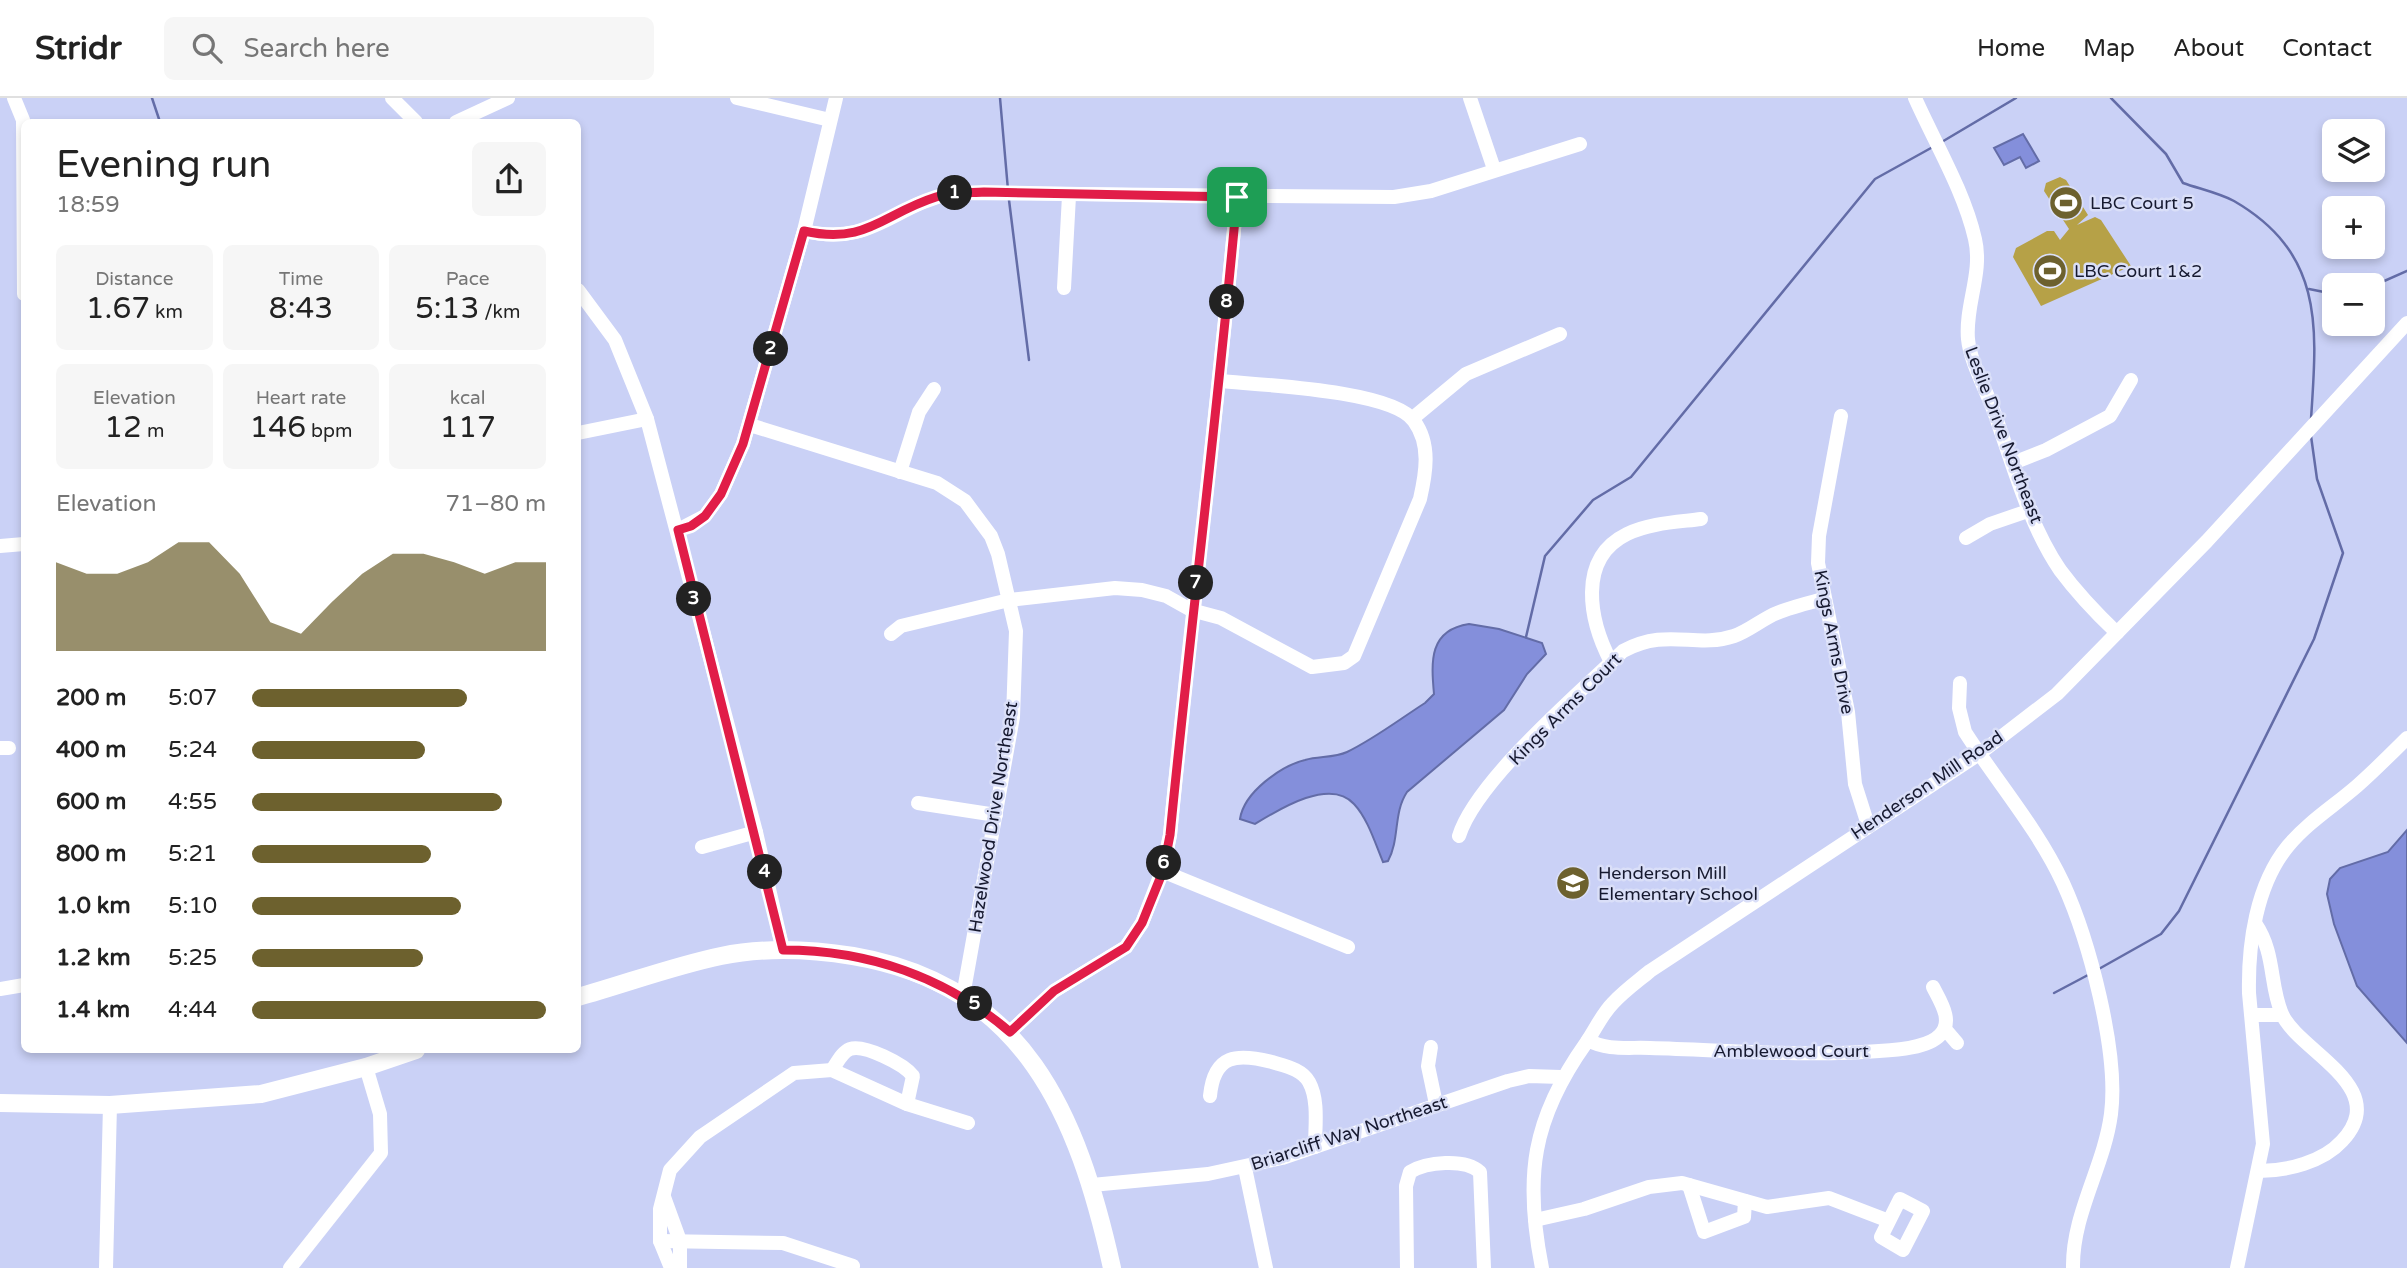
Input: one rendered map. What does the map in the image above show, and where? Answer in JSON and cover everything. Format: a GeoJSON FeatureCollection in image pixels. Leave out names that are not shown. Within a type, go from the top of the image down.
{"type":"FeatureCollection","features":[{"type":"Feature","properties":{"kind":"main road"},"geometry":{"type":"LineString","coordinates":[[581,996],[721,956],[783,950],[812,950],[876,960],[905,969],[963,996],[1010,1032],[1051,1092],[1079,1149],[1112,1268]]}},
{"type":"Feature","properties":{"kind":"main road"},"geometry":{"type":"LineString","coordinates":[[0,1103],[110,1105],[261,1094],[366,1067],[407,1053]]}},
{"type":"Feature","properties":{"kind":"street"},"geometry":{"type":"LineString","coordinates":[[14,98],[23,119]]}},
{"type":"Feature","properties":{"kind":"street"},"geometry":{"type":"LineString","coordinates":[[392,98],[413,119]]}},
{"type":"Feature","properties":{"kind":"street"},"geometry":{"type":"LineString","coordinates":[[462,119],[508,98]]}},
{"type":"Feature","properties":{"kind":"street"},"geometry":{"type":"LineString","coordinates":[[737,98],[830,121]]}},
{"type":"Feature","properties":{"kind":"street"},"geometry":{"type":"LineString","coordinates":[[678,530],[691,526],[705,516],[721,494],[750,425],[804,231],[836,98]]}},
{"type":"Feature","properties":{"kind":"street"},"geometry":{"type":"LineString","coordinates":[[1470,98],[1494,169]]}},
{"type":"Feature","properties":{"kind":"street","name":"Leslie Drive Northeast"},"geometry":{"type":"LineString","coordinates":[[1915,98],[1969,220],[1975,242],[1976,275],[1968,315],[1968,341],[2013,463],[2031,510],[2058,567],[2074,589],[2117,633]]}},
{"type":"Feature","properties":{"kind":"street"},"geometry":{"type":"LineString","coordinates":[[804,231],[836,236],[864,232],[922,202],[953,193],[1394,197],[1431,191],[1580,144]]}},
{"type":"Feature","properties":{"kind":"street"},"geometry":{"type":"LineString","coordinates":[[1064,288],[1069,196]]}},
{"type":"Feature","properties":{"kind":"street"},"geometry":{"type":"LineString","coordinates":[[1010,1032],[1054,991],[1126,947],[1142,923],[1163,871],[1170,835],[1191,610],[1220,381],[1237,197]]}},
{"type":"Feature","properties":{"kind":"street"},"geometry":{"type":"LineString","coordinates":[[581,294],[615,340],[648,419],[756,832],[783,950]]}},
{"type":"Feature","properties":{"kind":"street","name":"Henderson Mill Road"},"geometry":{"type":"LineString","coordinates":[[1542,1268],[1533,1199],[1537,1145],[1547,1107],[1561,1077],[1612,1003],[1650,971],[1979,754],[2057,694],[2407,323]]}},
{"type":"Feature","properties":{"kind":"street"},"geometry":{"type":"LineString","coordinates":[[1413,418],[1466,374],[1560,334]]}},
{"type":"Feature","properties":{"kind":"street"},"geometry":{"type":"LineString","coordinates":[[2013,463],[2046,450],[2110,415],[2130,380]]}},
{"type":"Feature","properties":{"kind":"street"},"geometry":{"type":"LineString","coordinates":[[891,634],[901,626],[1009,600],[1115,587],[1166,596],[1191,610],[1222,618],[1312,667],[1344,663],[1354,656],[1420,499],[1426,472],[1425,450],[1413,418],[1382,402],[1359,396],[1220,381]]}},
{"type":"Feature","properties":{"kind":"street"},"geometry":{"type":"LineString","coordinates":[[900,472],[919,412],[934,389]]}},
{"type":"Feature","properties":{"kind":"street","name":"Kings Arms Drive"},"geometry":{"type":"LineString","coordinates":[[1840,416],[1819,536],[1823,599],[1848,712],[1855,784],[1868,825]]}},
{"type":"Feature","properties":{"kind":"street"},"geometry":{"type":"LineString","coordinates":[[581,432],[648,419]]}},
{"type":"Feature","properties":{"kind":"street","name":"Hazelwood Drive Northeast"},"geometry":{"type":"LineString","coordinates":[[750,425],[937,483],[965,501],[991,536],[1016,631],[1013,717],[963,996]]}},
{"type":"Feature","properties":{"kind":"street"},"geometry":{"type":"LineString","coordinates":[[1966,538],[1990,524],[2031,510]]}},
{"type":"Feature","properties":{"kind":"street"},"geometry":{"type":"LineString","coordinates":[[1611,662],[1599,639],[1590,600],[1593,576],[1602,558],[1614,541],[1629,533],[1701,519]]}},
{"type":"Feature","properties":{"kind":"street"},"geometry":{"type":"LineString","coordinates":[[0,546],[21,544]]}},
{"type":"Feature","properties":{"kind":"street","name":"Kings Arms Court"},"geometry":{"type":"LineString","coordinates":[[1459,836],[1477,800],[1513,758],[1623,651],[1643,640],[1711,640],[1734,636],[1776,613],[1823,599]]}},
{"type":"Feature","properties":{"kind":"street"},"geometry":{"type":"LineString","coordinates":[[1960,683],[1959,708],[1965,732],[2063,883],[2098,992],[2109,1044],[2113,1081],[2111,1116],[2102,1154],[2078,1222],[2073,1268]]}},
{"type":"Feature","properties":{"kind":"street"},"geometry":{"type":"LineString","coordinates":[[2237,1268],[2263,1144],[2249,969],[2255,923],[2271,874],[2286,848],[2305,827],[2357,786],[2407,738]]}},
{"type":"Feature","properties":{"kind":"street"},"geometry":{"type":"LineString","coordinates":[[918,803],[996,815]]}},
{"type":"Feature","properties":{"kind":"street"},"geometry":{"type":"LineString","coordinates":[[702,847],[756,832]]}},
{"type":"Feature","properties":{"kind":"street"},"geometry":{"type":"LineString","coordinates":[[1163,871],[1348,947]]}},
{"type":"Feature","properties":{"kind":"street"},"geometry":{"type":"LineString","coordinates":[[2255,923],[2266,939],[2282,1015],[2342,1076],[2357,1101],[2353,1130],[2331,1153],[2278,1171],[2259,1171]]}},
{"type":"Feature","properties":{"kind":"street"},"geometry":{"type":"LineString","coordinates":[[0,989],[21,986]]}},
{"type":"Feature","properties":{"kind":"street"},"geometry":{"type":"LineString","coordinates":[[1933,987],[1944,1009],[1945,1029],[1957,1043]]}},
{"type":"Feature","properties":{"kind":"street"},"geometry":{"type":"LineString","coordinates":[[2253,1015],[2282,1015]]}},
{"type":"Feature","properties":{"kind":"street","name":"Amblewood Court"},"geometry":{"type":"LineString","coordinates":[[1588,1040],[1616,1048],[1879,1052],[1915,1046],[1939,1037],[1945,1029]]}},
{"type":"Feature","properties":{"kind":"street"},"geometry":{"type":"LineString","coordinates":[[832,1070],[846,1051],[858,1047],[906,1066],[913,1076],[907,1104]]}},
{"type":"Feature","properties":{"kind":"street"},"geometry":{"type":"LineString","coordinates":[[1431,1047],[1428,1066],[1436,1104]]}},
{"type":"Feature","properties":{"kind":"street"},"geometry":{"type":"LineString","coordinates":[[1210,1096],[1212,1080],[1217,1071],[1234,1057],[1248,1055],[1310,1076],[1314,1092],[1315,1147]]}},
{"type":"Feature","properties":{"kind":"street"},"geometry":{"type":"LineString","coordinates":[[290,1268],[381,1153],[380,1114],[366,1067]]}},
{"type":"Feature","properties":{"kind":"street"},"geometry":{"type":"LineString","coordinates":[[671,1268],[660,1241],[663,1195],[670,1170],[701,1137],[794,1073],[832,1070],[907,1104],[968,1123]]}},
{"type":"Feature","properties":{"kind":"street","name":"Briarcliff Way Northeast"},"geometry":{"type":"LineString","coordinates":[[1091,1185],[1245,1168],[1508,1081],[1530,1076],[1561,1077]]}},
{"type":"Feature","properties":{"kind":"street"},"geometry":{"type":"LineString","coordinates":[[106,1268],[110,1105]]}},
{"type":"Feature","properties":{"kind":"street"},"geometry":{"type":"LineString","coordinates":[[1407,1268],[1406,1186],[1410,1172],[1425,1165],[1475,1161],[1482,1188],[1484,1268]]}},
{"type":"Feature","properties":{"kind":"street"},"geometry":{"type":"LineString","coordinates":[[1245,1168],[1266,1268]]}},
{"type":"Feature","properties":{"kind":"street"},"geometry":{"type":"LineString","coordinates":[[1535,1220],[1584,1209],[1666,1183],[1689,1185],[1767,1207],[1829,1198],[1889,1221]]}},
{"type":"Feature","properties":{"kind":"street"},"geometry":{"type":"LineString","coordinates":[[1689,1185],[1704,1232],[1744,1217],[1745,1201]]}},
{"type":"Feature","properties":{"kind":"street"},"geometry":{"type":"LineString","coordinates":[[663,1195],[681,1241],[681,1268]]}},
{"type":"Feature","properties":{"kind":"street"},"geometry":{"type":"LineString","coordinates":[[660,1241],[783,1243],[853,1266]]}},
{"type":"Feature","properties":{"kind":"shaded area"},"geometry":{"type":"Polygon","coordinates":[[[2060,177],[2066,180],[2088,215],[2077,225],[2095,217],[2101,220],[2131,266],[2041,306],[2013,257],[2016,248],[2047,231],[2054,231],[2060,240],[2069,229],[2044,191],[2046,183],[2060,177]]]}},
{"type":"Feature","properties":{"kind":"water"},"geometry":{"type":"Polygon","coordinates":[[[2023,134],[2039,161],[2026,168],[2020,157],[2004,165],[1994,148],[2023,134]]]}},
{"type":"Feature","properties":{"kind":"water"},"geometry":{"type":"Polygon","coordinates":[[[1469,624],[1499,629],[1542,643],[1546,654],[1527,674],[1504,710],[1407,792],[1400,809],[1388,861],[1383,862],[1359,810],[1344,797],[1332,794],[1304,799],[1255,824],[1240,819],[1248,799],[1275,774],[1295,763],[1347,752],[1425,703],[1434,694],[1433,659],[1440,640],[1456,627],[1469,624]]]}},
{"type":"Feature","properties":{"kind":"water"},"geometry":{"type":"Polygon","coordinates":[[[2407,830],[2407,1043],[2357,986],[2334,924],[2327,894],[2330,879],[2340,868],[2388,852],[2407,830]]]}},
{"type":"Feature","properties":{"kind":"waterway"},"geometry":{"type":"LineString","coordinates":[[152,98],[159,119]]}},
{"type":"Feature","properties":{"kind":"waterway"},"geometry":{"type":"LineString","coordinates":[[1000,98],[1008,190]]}},
{"type":"Feature","properties":{"kind":"waterway"},"geometry":{"type":"LineString","coordinates":[[1940,143],[2016,98]]}},
{"type":"Feature","properties":{"kind":"waterway"},"geometry":{"type":"LineString","coordinates":[[2111,98],[2166,154],[2183,183],[2234,201],[2264,222],[2285,245],[2300,269],[2309,296],[2313,324],[2311,419]]}},
{"type":"Feature","properties":{"kind":"waterway"},"geometry":{"type":"LineString","coordinates":[[1526,637],[1545,556],[1593,500],[1631,477],[1875,179],[1931,148]]}},
{"type":"Feature","properties":{"kind":"waterway"},"geometry":{"type":"LineString","coordinates":[[1009,200],[1029,360]]}},
{"type":"Feature","properties":{"kind":"waterway"},"geometry":{"type":"LineString","coordinates":[[2385,281],[2407,271]]}},
{"type":"Feature","properties":{"kind":"waterway"},"geometry":{"type":"LineString","coordinates":[[2309,289],[2322,292]]}},
{"type":"Feature","properties":{"kind":"waterway"},"geometry":{"type":"LineString","coordinates":[[2097,970],[2161,934],[2179,911],[2314,639],[2343,553],[2317,479],[2311,436]]}},
{"type":"Feature","properties":{"kind":"waterway"},"geometry":{"type":"LineString","coordinates":[[2054,993],[2088,975]]}},
{"type":"Feature","properties":{"kind":"place","name":"LBC Court 5"},"geometry":{"type":"Point","coordinates":[2066,203]}},
{"type":"Feature","properties":{"kind":"place","name":"LBC Court 1&2"},"geometry":{"type":"Point","coordinates":[2050,271]}},
{"type":"Feature","properties":{"kind":"place","name":"Henderson Mill Elementary School"},"geometry":{"type":"Point","coordinates":[1573,883]}},
{"type":"Feature","properties":{"kind":"route"},"geometry":{"type":"LineString","coordinates":[[953,193],[1237,197],[1204,527],[1191,610],[1170,835],[1163,871],[1142,923],[1126,947],[1117,955],[1054,991],[1031,1009],[1010,1032],[963,996],[905,969],[876,960],[812,950],[783,950],[756,832],[678,530],[691,526],[705,516],[721,494],[743,444],[804,231],[836,236],[864,232],[922,202],[953,193]]}}]}
